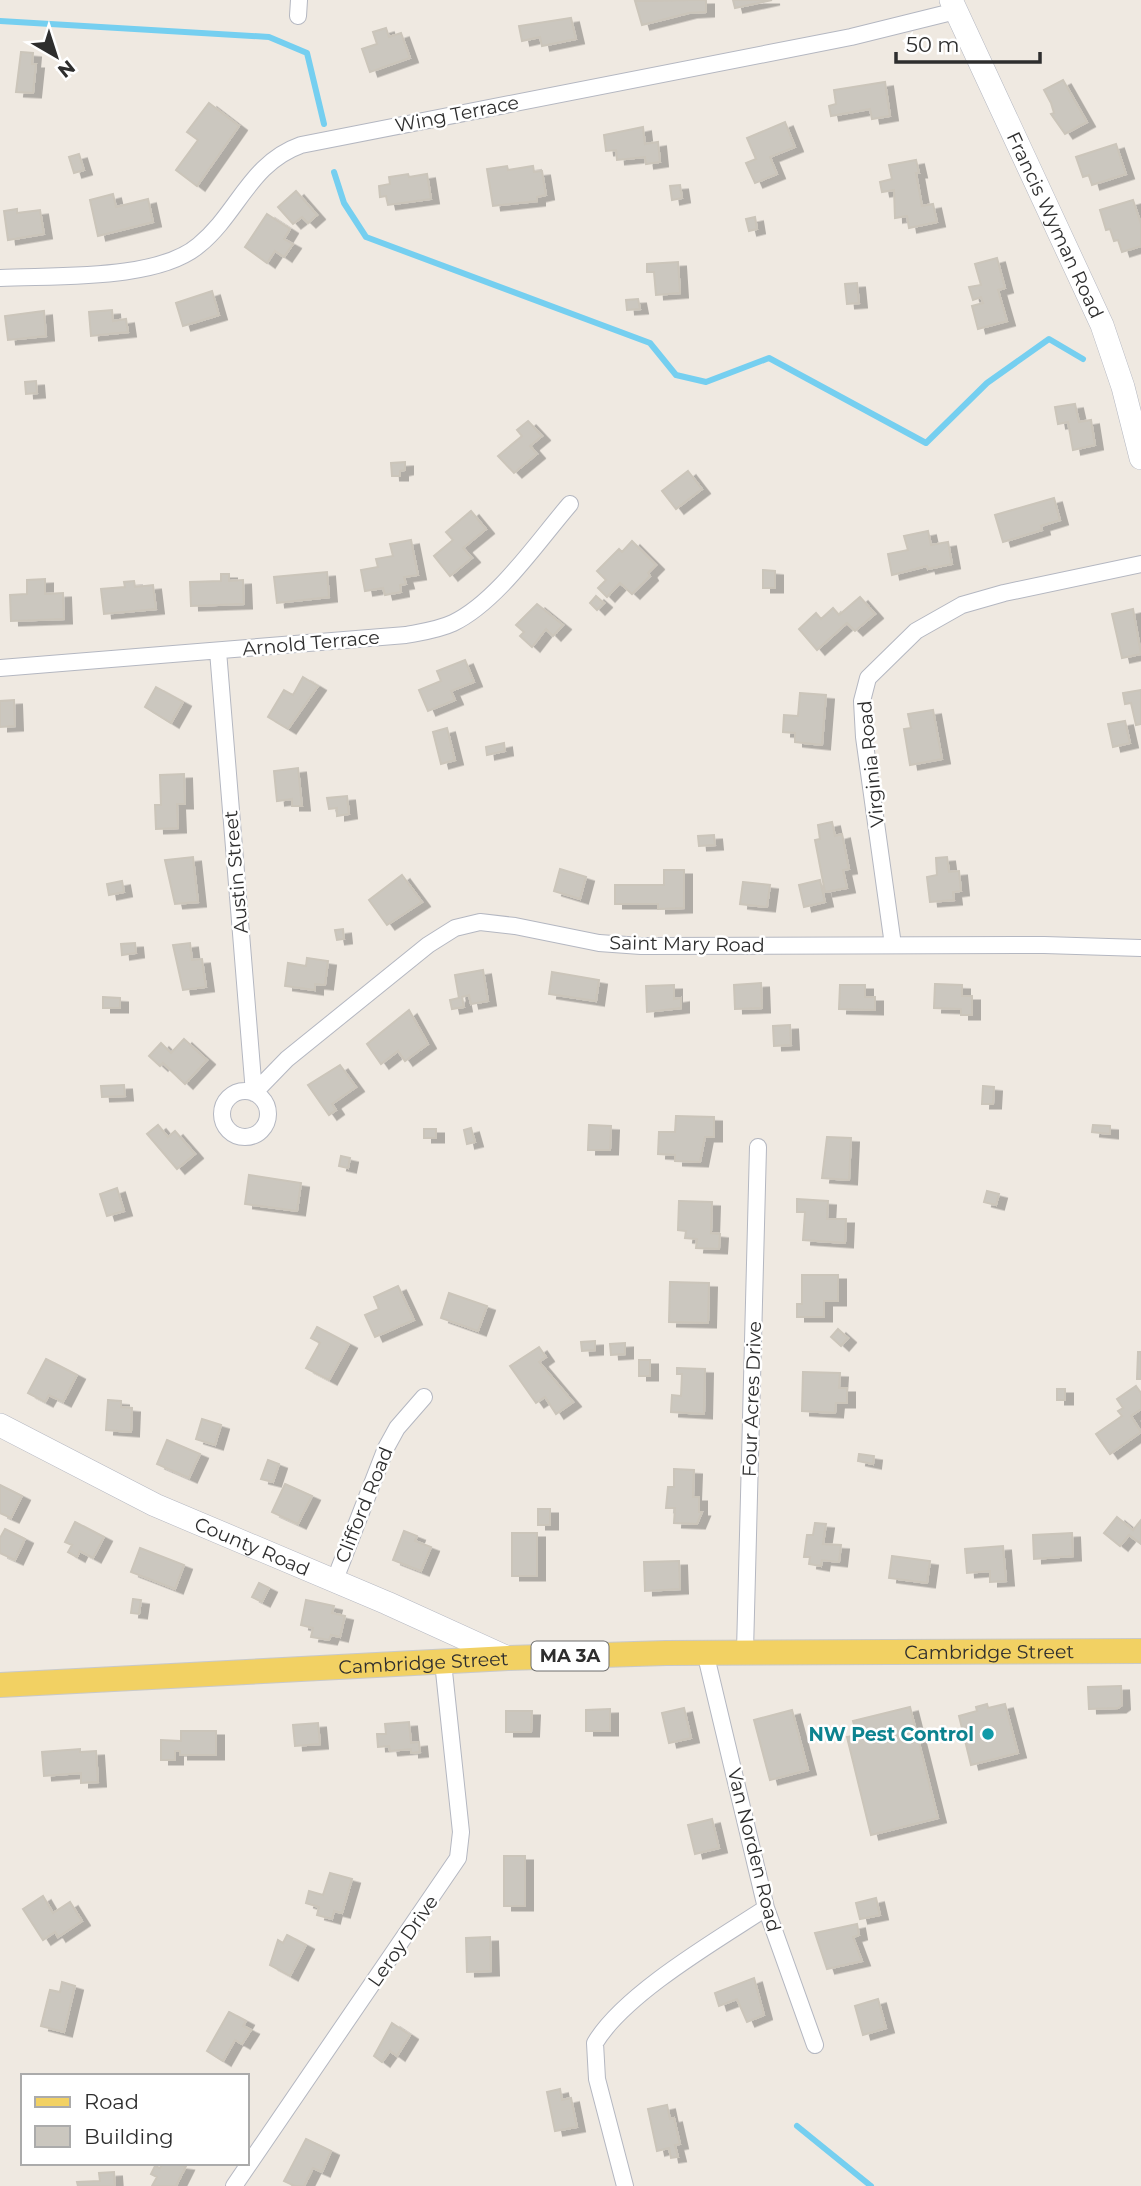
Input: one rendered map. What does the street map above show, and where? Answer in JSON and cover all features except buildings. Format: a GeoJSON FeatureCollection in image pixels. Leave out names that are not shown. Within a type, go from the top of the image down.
{"type":"FeatureCollection","features":[{"type":"Feature","properties":{"kind":"main road","name":"Cambridge Street"},"geometry":{"type":"LineString","coordinates":[[0,1685],[508,1658],[705,1652],[1141,1651]]}},
{"type":"Feature","properties":{"kind":"street","name":"Wing Terrace"},"geometry":{"type":"LineString","coordinates":[[0,278],[139,270],[177,260],[208,237],[263,167],[281,154],[301,145],[851,37],[953,6]]}},
{"type":"Feature","properties":{"kind":"street","name":"Francis Wyman Road"},"geometry":{"type":"LineString","coordinates":[[953,6],[1102,325],[1123,387],[1141,458]]}},
{"type":"Feature","properties":{"kind":"street","name":"Arnold Terrace"},"geometry":{"type":"LineString","coordinates":[[0,667],[406,635],[452,624],[489,597],[570,504]]}},
{"type":"Feature","properties":{"kind":"street","name":"Virginia Road"},"geometry":{"type":"LineString","coordinates":[[893,945],[864,737],[862,701],[868,678],[889,654],[916,631],[962,605],[1004,593],[1141,564]]}},
{"type":"Feature","properties":{"kind":"street","name":"Austin Street"},"geometry":{"type":"LineString","coordinates":[[218,651],[254,1093]]}},
{"type":"Feature","properties":{"kind":"street","name":"Saint Mary Road"},"geometry":{"type":"LineString","coordinates":[[254,1093],[287,1059],[428,945],[455,928],[470,923],[515,926],[581,940],[629,946],[1141,948]]}},
{"type":"Feature","properties":{"kind":"street","name":"Four Acres Drive"},"geometry":{"type":"LineString","coordinates":[[745,1651],[758,1147]]}},
{"type":"Feature","properties":{"kind":"street","name":"Clifford Road"},"geometry":{"type":"LineString","coordinates":[[334,1582],[386,1448],[397,1428],[424,1397]]}},
{"type":"Feature","properties":{"kind":"street","name":"County Road"},"geometry":{"type":"LineString","coordinates":[[0,1425],[155,1505],[508,1658]]}},
{"type":"Feature","properties":{"kind":"street","name":"Van Norden Road"},"geometry":{"type":"LineString","coordinates":[[705,1652],[766,1909],[815,2045]]}},
{"type":"Feature","properties":{"kind":"street","name":"Leroy Drive"},"geometry":{"type":"LineString","coordinates":[[234,2186],[458,1858],[461,1832],[443,1662]]}},
{"type":"Feature","properties":{"kind":"street"},"geometry":{"type":"LineString","coordinates":[[625,2186],[597,2079],[595,2043],[615,2016],[766,1909]]}},
{"type":"Feature","properties":{"kind":"waterway"},"geometry":{"type":"LineString","coordinates":[[0,21],[269,37],[307,53],[324,124]]}},
{"type":"Feature","properties":{"kind":"waterway"},"geometry":{"type":"LineString","coordinates":[[334,172],[344,203],[366,237],[650,343],[676,375],[706,382],[769,358],[926,443],[987,383],[1049,339],[1083,359]]}},
{"type":"Feature","properties":{"kind":"waterway"},"geometry":{"type":"LineString","coordinates":[[797,2126],[871,2186]]}},
{"type":"Feature","properties":{"kind":"place","name":"NW Pest Control"},"geometry":{"type":"Point","coordinates":[988,1734]}}]}
